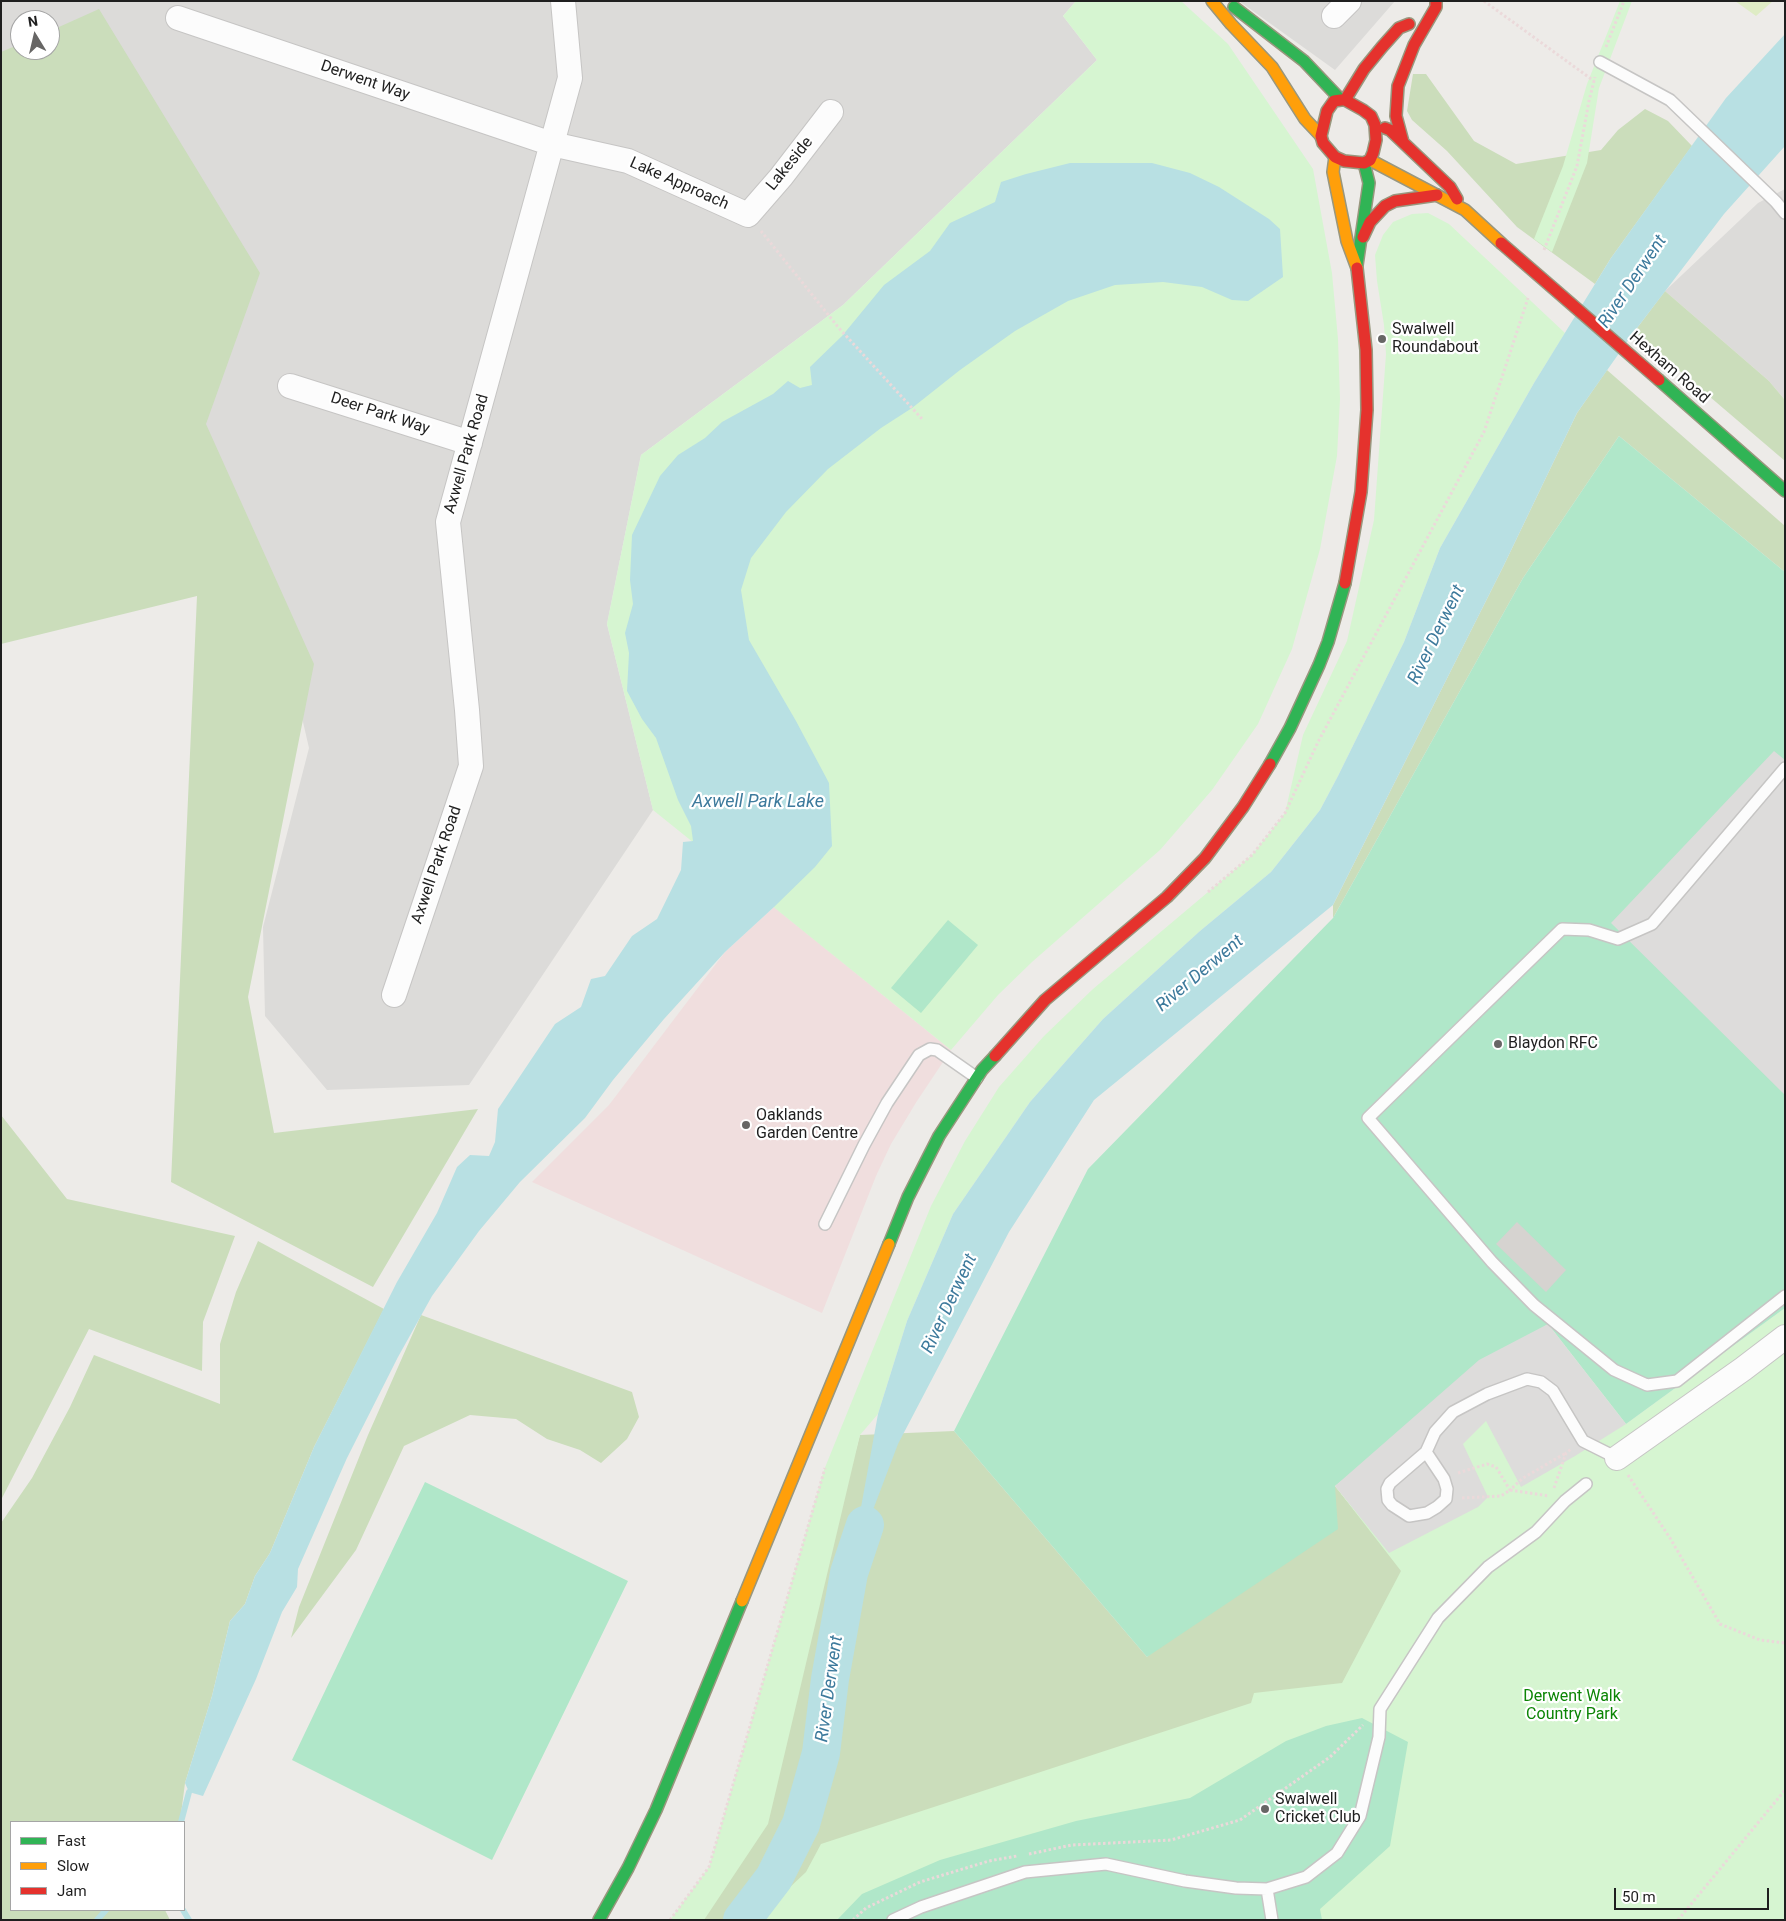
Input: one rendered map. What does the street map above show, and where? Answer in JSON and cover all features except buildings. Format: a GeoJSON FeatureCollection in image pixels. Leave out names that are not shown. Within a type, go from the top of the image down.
{"type":"FeatureCollection","features":[{"type":"Feature","properties":{"kind":"main road"},"geometry":{"type":"LineString","coordinates":[[1212,1],[1272,67],[1305,119],[1321,136]]}},
{"type":"Feature","properties":{"kind":"main road"},"geometry":{"type":"LineString","coordinates":[[1221,1],[1248,17],[1304,61],[1343,100],[1373,121]]}},
{"type":"Feature","properties":{"kind":"main road"},"geometry":{"type":"LineString","coordinates":[[1403,142],[1396,116],[1398,86],[1414,45],[1436,7],[1436,1]]}},
{"type":"Feature","properties":{"kind":"main road"},"geometry":{"type":"LineString","coordinates":[[1367,161],[1344,161],[1335,157],[1323,143],[1321,136],[1324,118],[1330,105],[1334,101],[1343,100],[1382,47],[1399,28],[1412,20],[1408,34],[1404,39]]}},
{"type":"Feature","properties":{"kind":"main road"},"geometry":{"type":"LineString","coordinates":[[1304,61],[1328,69]]}},
{"type":"Feature","properties":{"kind":"main road"},"geometry":{"type":"LineString","coordinates":[[1348,72],[1362,73]]}},
{"type":"Feature","properties":{"kind":"main road"},"geometry":{"type":"LineString","coordinates":[[1357,268],[1370,183],[1367,161],[1376,140],[1373,121],[1375,105]]}},
{"type":"Feature","properties":{"kind":"main road","name":"Hexham Road"},"geometry":{"type":"LineString","coordinates":[[1373,121],[1390,130],[1450,187],[1465,210]]}},
{"type":"Feature","properties":{"kind":"main road"},"geometry":{"type":"LineString","coordinates":[[600,1920],[656,1810],[908,1197],[939,1136],[976,1078],[1045,1000],[1167,897],[1205,858],[1243,808],[1260,781],[1307,693],[1328,642],[1348,572],[1362,484],[1366,438],[1366,350],[1357,268],[1347,240],[1333,172],[1335,157]]}},
{"type":"Feature","properties":{"kind":"main road","name":"Hexham Road"},"geometry":{"type":"LineString","coordinates":[[1367,161],[1465,210],[1785,491]]}},
{"type":"Feature","properties":{"kind":"main road"},"geometry":{"type":"LineString","coordinates":[[1363,237],[1370,222],[1385,206],[1396,201],[1437,195]]}},
{"type":"Feature","properties":{"kind":"street","name":"Axwell Park Road"},"geometry":{"type":"LineString","coordinates":[[394,995],[471,766],[448,522],[570,78],[563,1]]}},
{"type":"Feature","properties":{"kind":"street","name":"Derwent Way"},"geometry":{"type":"LineString","coordinates":[[178,18],[552,144]]}},
{"type":"Feature","properties":{"kind":"street","name":"Lakeside"},"geometry":{"type":"LineString","coordinates":[[748,215],[781,177],[832,112]]}},
{"type":"Feature","properties":{"kind":"street","name":"Lake Approach"},"geometry":{"type":"LineString","coordinates":[[552,144],[628,161],[748,215]]}},
{"type":"Feature","properties":{"kind":"street","name":"Deer Park Way"},"geometry":{"type":"LineString","coordinates":[[290,386],[470,443]]}},
{"type":"Feature","properties":{"kind":"street"},"geometry":{"type":"LineString","coordinates":[[1617,1458],[1785,1337]]}},
{"type":"Feature","properties":{"kind":"lane"},"geometry":{"type":"LineString","coordinates":[[1600,62],[1670,100],[1776,202],[1785,213]]}},
{"type":"Feature","properties":{"kind":"lane"},"geometry":{"type":"LineString","coordinates":[[1785,768],[1652,924],[1618,939],[1588,930],[1562,929],[1368,1118],[1492,1262],[1534,1304],[1614,1370],[1647,1386],[1677,1381],[1785,1296]]}},
{"type":"Feature","properties":{"kind":"lane"},"geometry":{"type":"LineString","coordinates":[[825,1224],[868,1137],[887,1103],[919,1055],[930,1049],[936,1050],[976,1078]]}},
{"type":"Feature","properties":{"kind":"lane"},"geometry":{"type":"LineString","coordinates":[[1426,1452],[1444,1479],[1447,1489],[1446,1499],[1437,1507],[1418,1516],[1409,1516],[1392,1505],[1388,1500],[1387,1489],[1390,1484],[1426,1452],[1435,1432],[1453,1412],[1487,1394],[1527,1379],[1541,1382],[1552,1391],[1583,1441],[1617,1458]]}},
{"type":"Feature","properties":{"kind":"lane"},"geometry":{"type":"LineString","coordinates":[[893,1920],[920,1907],[1025,1872],[1106,1864],[1185,1881],[1236,1888],[1267,1889],[1306,1878],[1337,1853],[1360,1816],[1379,1737],[1380,1709],[1438,1618],[1488,1567],[1536,1532],[1565,1501],[1586,1484]]}},
{"type":"Feature","properties":{"kind":"lane"},"geometry":{"type":"LineString","coordinates":[[1267,1889],[1272,1920]]}},
{"type":"Feature","properties":{"kind":"path"},"geometry":{"type":"LineString","coordinates":[[1484,1],[1594,81]]}},
{"type":"Feature","properties":{"kind":"path"},"geometry":{"type":"LineString","coordinates":[[1541,259],[1577,166],[1594,81],[1624,1]]}},
{"type":"Feature","properties":{"kind":"path"},"geometry":{"type":"LineString","coordinates":[[748,215],[838,327],[923,420]]}},
{"type":"Feature","properties":{"kind":"path"},"geometry":{"type":"LineString","coordinates":[[1206,893],[1252,855],[1285,813],[1318,742],[1484,432],[1529,297]]}},
{"type":"Feature","properties":{"kind":"path"},"geometry":{"type":"LineString","coordinates":[[1446,1499],[1501,1496],[1523,1478],[1583,1441]]}},
{"type":"Feature","properties":{"kind":"path"},"geometry":{"type":"LineString","coordinates":[[1510,1490],[1552,1496],[1566,1453]]}},
{"type":"Feature","properties":{"kind":"path"},"geometry":{"type":"LineString","coordinates":[[1617,1458],[1670,1538],[1720,1624],[1760,1640],[1785,1643]]}},
{"type":"Feature","properties":{"kind":"path"},"geometry":{"type":"LineString","coordinates":[[670,1920],[709,1867],[828,1460]]}},
{"type":"Feature","properties":{"kind":"path"},"geometry":{"type":"LineString","coordinates":[[1473,1467],[1487,1464],[1496,1467],[1510,1490]]}},
{"type":"Feature","properties":{"kind":"path"},"geometry":{"type":"LineString","coordinates":[[853,1920],[866,1908],[920,1882],[989,1861],[1072,1845],[1171,1840],[1240,1820],[1330,1758],[1380,1709]]}},
{"type":"Feature","properties":{"kind":"path"},"geometry":{"type":"LineString","coordinates":[[1678,1920],[1785,1790]]}},
{"type":"Feature","properties":{"kind":"shaded area"},"geometry":{"type":"Polygon","coordinates":[[[1,1],[1076,1],[1063,16],[1097,60],[843,305],[641,455],[607,624],[653,810],[469,1085],[327,1090],[265,1016],[263,927],[309,748],[271,583],[173,412],[55,60],[60,60],[60,10],[10,10],[10,59],[1,68],[1,1]]]}},
{"type":"Feature","properties":{"kind":"shaded area"},"geometry":{"type":"Polygon","coordinates":[[[1239,1],[1395,1],[1335,70],[1239,1]]]}},
{"type":"Feature","properties":{"kind":"shaded area"},"geometry":{"type":"Polygon","coordinates":[[[1785,189],[1785,400],[1769,381],[1665,291],[1758,203],[1785,189]]]}},
{"type":"Feature","properties":{"kind":"shaded area"},"geometry":{"type":"Polygon","coordinates":[[[1774,751],[1785,760],[1785,1095],[1611,923],[1774,751]]]}},
{"type":"Feature","properties":{"kind":"shaded area","name":"Oaklands Garden Centre"},"geometry":{"type":"Polygon","coordinates":[[[774,907],[951,1050],[891,1144],[876,1176],[822,1313],[532,1182],[609,1105],[725,952],[774,907]]]}},
{"type":"Feature","properties":{"kind":"shaded area"},"geometry":{"type":"Polygon","coordinates":[[[1548,1324],[1626,1424],[1521,1487],[1486,1421],[1463,1444],[1488,1497],[1478,1507],[1389,1553],[1335,1486],[1479,1360],[1548,1324]]]}},
{"type":"Feature","properties":{"kind":"green space"},"geometry":{"type":"Polygon","coordinates":[[[1076,1],[1181,1],[1228,44],[1313,169],[1332,273],[1338,339],[1340,399],[1337,456],[1320,549],[1292,649],[1258,724],[1212,790],[1160,850],[1032,962],[998,995],[951,1050],[653,810],[607,624],[641,455],[843,305],[1097,60],[1063,16],[1076,1]]]}},
{"type":"Feature","properties":{"kind":"green space"},"geometry":{"type":"Polygon","coordinates":[[[1620,1],[1632,1],[1599,88],[1587,163],[1552,252],[1534,239],[1563,166],[1587,84],[1620,1]]]}},
{"type":"Feature","properties":{"kind":"green space"},"geometry":{"type":"Polygon","coordinates":[[[1735,1],[1773,1],[1756,16],[1735,1]]]}},
{"type":"Feature","properties":{"kind":"green space"},"geometry":{"type":"Polygon","coordinates":[[[99,9],[260,273],[206,424],[314,664],[248,997],[274,1133],[478,1109],[373,1287],[171,1182],[197,596],[1,644],[1,52],[10,48],[10,60],[60,60],[60,27],[99,9]]]}},
{"type":"Feature","properties":{"kind":"green space"},"geometry":{"type":"Polygon","coordinates":[[[1413,74],[1426,74],[1474,141],[1516,164],[1601,150],[1618,130],[1645,109],[1668,121],[1692,146],[1611,258],[1595,284],[1517,227],[1447,151],[1412,120],[1407,111],[1413,74]]]}},
{"type":"Feature","properties":{"kind":"green space"},"geometry":{"type":"Polygon","coordinates":[[[1428,213],[1449,224],[1565,333],[1534,383],[1440,548],[1404,642],[1320,810],[1271,872],[1200,931],[1103,1019],[1030,1102],[953,1214],[907,1321],[878,1414],[860,1435],[768,1824],[704,1920],[670,1920],[709,1867],[824,1470],[931,1206],[965,1141],[999,1087],[1044,1036],[1093,989],[1252,855],[1285,813],[1303,735],[1347,641],[1374,520],[1386,354],[1375,255],[1383,235],[1393,222],[1412,214],[1428,213]]]}},
{"type":"Feature","properties":{"kind":"green space"},"geometry":{"type":"Polygon","coordinates":[[[1665,291],[1769,381],[1785,400],[1785,461],[1634,332],[1665,291]]]}},
{"type":"Feature","properties":{"kind":"green space"},"geometry":{"type":"Polygon","coordinates":[[[1607,370],[1785,526],[1785,572],[1619,436],[1523,578],[1333,918],[1333,905],[1503,567],[1577,413],[1607,370]]]}},
{"type":"Feature","properties":{"kind":"green space","name":"Blaydon RFC"},"geometry":{"type":"Polygon","coordinates":[[[1619,436],[1785,572],[1785,1308],[1626,1424],[1548,1324],[1335,1486],[1338,1529],[1147,1657],[954,1431],[1088,1169],[1333,918],[1523,578],[1619,436]]]}},
{"type":"Feature","properties":{"kind":"green space"},"geometry":{"type":"Polygon","coordinates":[[[948,920],[978,945],[921,1013],[891,988],[948,920]]]}},
{"type":"Feature","properties":{"kind":"green space"},"geometry":{"type":"Polygon","coordinates":[[[1,1115],[67,1199],[235,1236],[203,1322],[202,1371],[89,1329],[1,1500],[1,1115]]]}},
{"type":"Feature","properties":{"kind":"green space"},"geometry":{"type":"Polygon","coordinates":[[[258,1241],[384,1309],[314,1447],[270,1553],[255,1576],[245,1604],[230,1621],[212,1696],[185,1783],[180,1821],[10,1821],[10,1911],[166,1911],[170,1920],[1,1920],[1,1523],[32,1478],[70,1407],[94,1355],[220,1404],[220,1344],[236,1292],[258,1241]]]}},
{"type":"Feature","properties":{"kind":"green space","name":"Derwent Walk Country Park"},"geometry":{"type":"Polygon","coordinates":[[[1785,1308],[1785,1918],[1783,1920],[755,1920],[806,1872],[821,1844],[1251,1703],[1254,1693],[1342,1683],[1401,1571],[1335,1486],[1548,1324],[1626,1424],[1785,1308]]]}},
{"type":"Feature","properties":{"kind":"green space"},"geometry":{"type":"Polygon","coordinates":[[[421,1315],[632,1392],[639,1417],[627,1439],[601,1463],[580,1450],[547,1439],[516,1419],[470,1415],[404,1446],[356,1550],[291,1638],[299,1607],[368,1435],[421,1315]]]}},
{"type":"Feature","properties":{"kind":"green space"},"geometry":{"type":"Polygon","coordinates":[[[954,1431],[1147,1657],[1335,1486],[1389,1553],[1453,1521],[1362,1718],[837,1920],[675,1920],[758,1803],[860,1435],[954,1431]]]}},
{"type":"Feature","properties":{"kind":"green space"},"geometry":{"type":"Polygon","coordinates":[[[425,1482],[628,1581],[492,1860],[292,1760],[425,1482]]]}},
{"type":"Feature","properties":{"kind":"green space","name":"Swalwell Cricket Club"},"geometry":{"type":"Polygon","coordinates":[[[1362,1718],[1408,1742],[1390,1846],[1320,1909],[1322,1920],[837,1920],[862,1894],[940,1860],[1076,1821],[1190,1798],[1286,1741],[1326,1726],[1362,1718]]]}},
{"type":"Feature","properties":{"kind":"water"},"geometry":{"type":"Polygon","coordinates":[[[1785,34],[1785,146],[1724,214],[1634,332],[1577,413],[1503,567],[1333,905],[1094,1100],[1009,1232],[898,1444],[849,1573],[878,1414],[907,1321],[953,1214],[1030,1102],[1103,1019],[1200,931],[1271,872],[1320,810],[1404,642],[1440,548],[1534,383],[1611,258],[1726,98],[1785,34]]]}},
{"type":"Feature","properties":{"kind":"water","name":"Axwell Park Lake"},"geometry":{"type":"Polygon","coordinates":[[[1070,163],[1152,163],[1190,173],[1219,187],[1269,219],[1280,229],[1283,277],[1248,301],[1232,300],[1202,287],[1163,282],[1115,285],[1068,301],[1015,331],[960,370],[912,408],[881,428],[828,469],[786,512],[751,558],[741,590],[749,640],[829,783],[832,846],[815,867],[725,952],[664,1019],[613,1080],[585,1118],[520,1182],[479,1231],[432,1296],[398,1357],[347,1458],[298,1569],[297,1587],[282,1612],[256,1679],[203,1796],[189,1792],[185,1783],[212,1696],[230,1621],[245,1604],[255,1576],[270,1553],[314,1447],[397,1282],[437,1213],[457,1167],[470,1155],[489,1156],[495,1142],[498,1109],[555,1024],[581,1007],[591,979],[605,976],[632,936],[657,919],[681,870],[683,842],[693,841],[691,826],[678,800],[656,738],[642,719],[627,691],[629,653],[625,633],[633,604],[630,580],[632,535],[660,476],[678,455],[705,438],[722,422],[773,394],[788,381],[800,388],[812,385],[810,367],[842,336],[884,285],[930,251],[950,223],[995,202],[1001,182],[1070,163]]]}},
{"type":"Feature","properties":{"kind":"waterway","name":"River Derwent"},"geometry":{"type":"LineString","coordinates":[[742,1920],[774,1878],[801,1824],[821,1753],[830,1679],[849,1573],[865,1525]]}},
{"type":"Feature","properties":{"kind":"waterway"},"geometry":{"type":"LineString","coordinates":[[181,1821],[189,1792]]}},
{"type":"Feature","properties":{"kind":"waterway"},"geometry":{"type":"LineString","coordinates":[[97,1920],[105,1911]]}},
{"type":"Feature","properties":{"kind":"waterway"},"geometry":{"type":"LineString","coordinates":[[184,1911],[189,1920]]}},
{"type":"Feature","properties":{"kind":"traffic: fast"},"geometry":{"type":"LineString","coordinates":[[1234,7],[1304,61],[1341,100]]}},
{"type":"Feature","properties":{"kind":"traffic: fast"},"geometry":{"type":"LineString","coordinates":[[1357,265],[1369,183],[1364,163]]}},
{"type":"Feature","properties":{"kind":"traffic: fast"},"geometry":{"type":"LineString","coordinates":[[1659,380],[1785,491]]}},
{"type":"Feature","properties":{"kind":"traffic: fast"},"geometry":{"type":"LineString","coordinates":[[1270,764],[1290,728],[1319,665],[1328,642],[1345,583]]}},
{"type":"Feature","properties":{"kind":"traffic: fast"},"geometry":{"type":"LineString","coordinates":[[889,1244],[908,1197],[939,1136],[982,1070],[995,1056]]}},
{"type":"Feature","properties":{"kind":"traffic: fast"},"geometry":{"type":"LineString","coordinates":[[599,1920],[628,1868],[656,1810],[742,1601]]}},
{"type":"Feature","properties":{"kind":"traffic: slow"},"geometry":{"type":"LineString","coordinates":[[1212,1],[1272,67],[1305,119],[1321,136]]}},
{"type":"Feature","properties":{"kind":"traffic: slow"},"geometry":{"type":"LineString","coordinates":[[1335,157],[1333,172],[1347,241],[1357,268]]}},
{"type":"Feature","properties":{"kind":"traffic: slow"},"geometry":{"type":"LineString","coordinates":[[1370,160],[1465,210],[1501,243]]}},
{"type":"Feature","properties":{"kind":"traffic: slow"},"geometry":{"type":"LineString","coordinates":[[742,1601],[889,1244]]}},
{"type":"Feature","properties":{"kind":"traffic: jam"},"geometry":{"type":"LineString","coordinates":[[1403,142],[1396,116],[1398,86],[1414,45],[1436,7],[1436,1]]}},
{"type":"Feature","properties":{"kind":"traffic: jam"},"geometry":{"type":"LineString","coordinates":[[1345,100],[1364,69],[1382,47],[1399,28],[1409,24]]}},
{"type":"Feature","properties":{"kind":"traffic: jam"},"geometry":{"type":"LineString","coordinates":[[1341,100],[1345,100],[1363,110],[1371,116],[1375,125],[1376,140],[1373,153],[1370,160],[1364,163],[1344,161],[1335,157],[1323,143],[1321,136],[1327,111],[1334,101],[1341,100]]}},
{"type":"Feature","properties":{"kind":"traffic: jam"},"geometry":{"type":"LineString","coordinates":[[1385,128],[1390,130],[1450,187],[1457,199]]}},
{"type":"Feature","properties":{"kind":"traffic: jam"},"geometry":{"type":"LineString","coordinates":[[1363,237],[1370,222],[1385,206],[1395,201],[1437,195]]}},
{"type":"Feature","properties":{"kind":"traffic: jam"},"geometry":{"type":"LineString","coordinates":[[1501,243],[1659,380]]}},
{"type":"Feature","properties":{"kind":"traffic: jam"},"geometry":{"type":"LineString","coordinates":[[1345,583],[1361,492],[1367,410],[1366,350],[1357,268]]}},
{"type":"Feature","properties":{"kind":"traffic: jam"},"geometry":{"type":"LineString","coordinates":[[995,1056],[1045,1000],[1167,897],[1205,858],[1243,807],[1270,764]]}},
{"type":"Feature","properties":{"kind":"place","name":"Swalwell Roundabout"},"geometry":{"type":"Point","coordinates":[1382,339]}},
{"type":"Feature","properties":{"kind":"place","name":"Blaydon RFC"},"geometry":{"type":"Point","coordinates":[1498,1044]}},
{"type":"Feature","properties":{"kind":"place","name":"Oaklands Garden Centre"},"geometry":{"type":"Point","coordinates":[746,1125]}},
{"type":"Feature","properties":{"kind":"place","name":"Swalwell Cricket Club"},"geometry":{"type":"Point","coordinates":[1265,1809]}}]}
